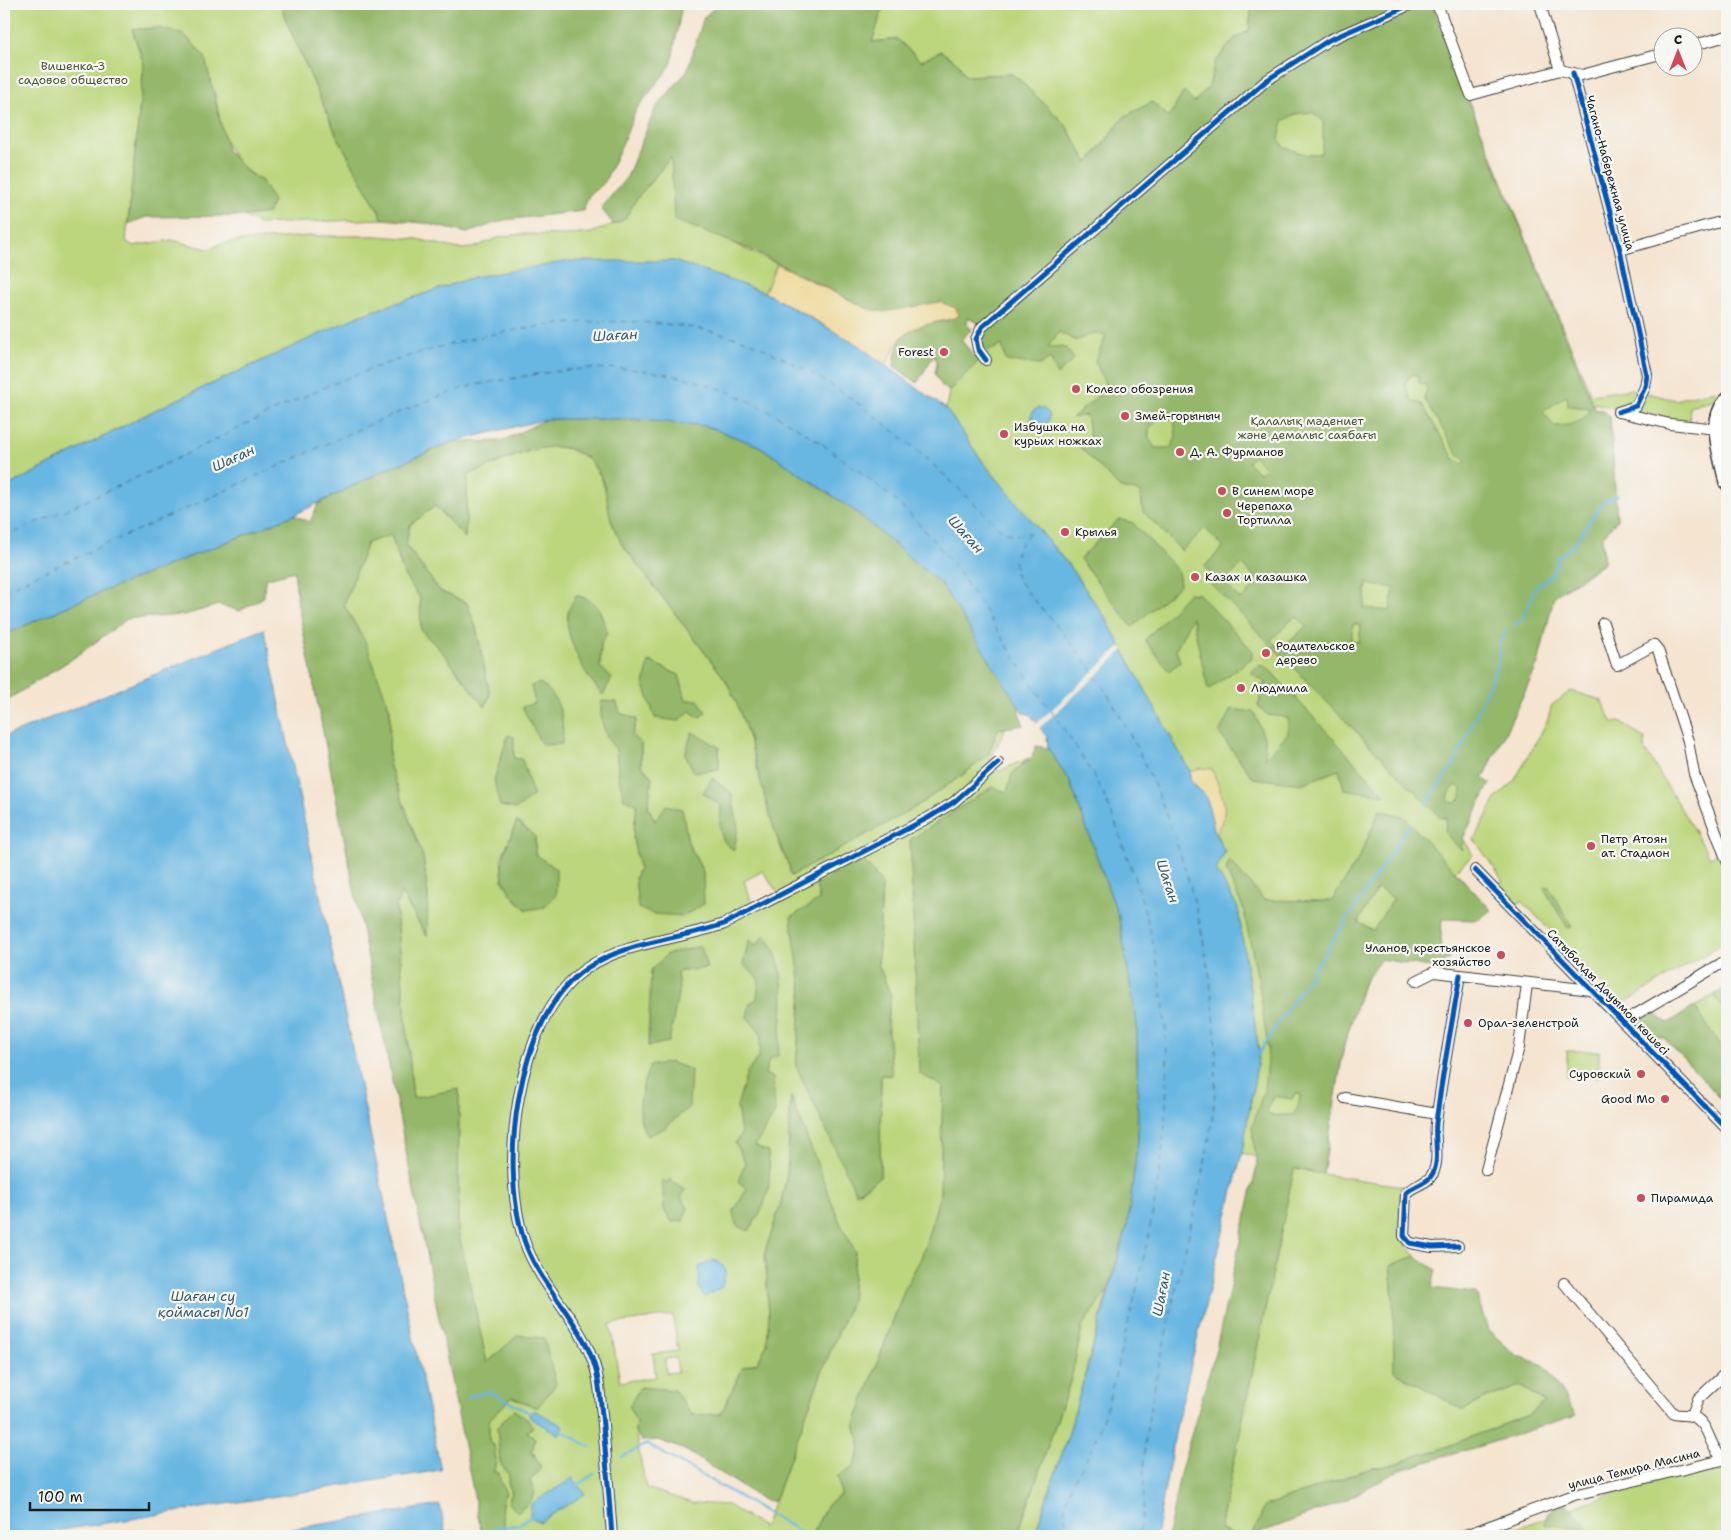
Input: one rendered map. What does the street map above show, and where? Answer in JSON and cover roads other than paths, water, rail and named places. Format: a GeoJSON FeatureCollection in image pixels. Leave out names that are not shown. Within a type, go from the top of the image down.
{"type":"FeatureCollection","features":[{"type":"Feature","properties":{"kind":"main road"},"geometry":{"type":"LineString","coordinates":[[1727,401],[1722,407],[1727,482]]}},
{"type":"Feature","properties":{"kind":"street"},"geometry":{"type":"LineString","coordinates":[[986,360],[978,349],[976,339],[982,327],[1267,80],[1329,40],[1412,4]]}},
{"type":"Feature","properties":{"kind":"street"},"geometry":{"type":"LineString","coordinates":[[1437,4],[1471,95],[1560,70],[1582,75],[1654,56]]}},
{"type":"Feature","properties":{"kind":"street"},"geometry":{"type":"LineString","coordinates":[[1540,4],[1560,70]]}},
{"type":"Feature","properties":{"kind":"street"},"geometry":{"type":"LineString","coordinates":[[1704,42],[1727,36]]}},
{"type":"Feature","properties":{"kind":"street","name":"Чагано-Набережная улица"},"geometry":{"type":"LineString","coordinates":[[1573,73],[1620,250],[1647,375],[1645,387],[1636,406],[1618,412],[1670,424],[1724,430]]}},
{"type":"Feature","properties":{"kind":"street"},"geometry":{"type":"LineString","coordinates":[[1620,250],[1727,220]]}},
{"type":"Feature","properties":{"kind":"street"},"geometry":{"type":"LineString","coordinates":[[1603,623],[1617,665],[1654,644],[1658,650],[1688,741],[1694,774],[1727,861]]}},
{"type":"Feature","properties":{"kind":"street"},"geometry":{"type":"LineString","coordinates":[[612,1536],[603,1425],[595,1367],[583,1340],[551,1292],[528,1249],[516,1204],[514,1170],[522,1076],[540,1026],[555,1001],[573,979],[606,957],[630,949],[693,935],[724,924],[928,818],[954,802],[998,763]]}},
{"type":"Feature","properties":{"kind":"street","name":"Сатыбалды Дауымов көшесі"},"geometry":{"type":"LineString","coordinates":[[1474,870],[1727,1129]]}},
{"type":"Feature","properties":{"kind":"street"},"geometry":{"type":"LineString","coordinates":[[1623,1022],[1727,960]]}},
{"type":"Feature","properties":{"kind":"street"},"geometry":{"type":"LineString","coordinates":[[1416,981],[1434,972],[1592,990]]}},
{"type":"Feature","properties":{"kind":"street"},"geometry":{"type":"LineString","coordinates":[[1458,1246],[1432,1247],[1410,1243],[1404,1236],[1406,1193],[1411,1188],[1426,1181],[1432,1175],[1436,1165],[1437,1114],[1460,975]]}},
{"type":"Feature","properties":{"kind":"street"},"geometry":{"type":"LineString","coordinates":[[1486,1170],[1519,1047],[1527,984]]}},
{"type":"Feature","properties":{"kind":"street"},"geometry":{"type":"LineString","coordinates":[[1345,1098],[1437,1114]]}},
{"type":"Feature","properties":{"kind":"street"},"geometry":{"type":"LineString","coordinates":[[1564,1283],[1674,1414],[1692,1415],[1701,1420],[1718,1456],[1727,1460]]}},
{"type":"Feature","properties":{"kind":"street"},"geometry":{"type":"LineString","coordinates":[[1692,1415],[1698,1398],[1727,1372]]}},
{"type":"Feature","properties":{"kind":"street","name":"улица Темира Масина"},"geometry":{"type":"LineString","coordinates":[[1463,1536],[1574,1495],[1727,1460]]}},
{"type":"Feature","properties":{"kind":"water","name":"Шаған"},"geometry":{"type":"Polygon","coordinates":[[[570,261],[674,261],[764,292],[858,345],[946,409],[983,462],[1067,563],[1105,617],[1190,772],[1190,781],[1206,796],[1215,833],[1225,852],[1216,870],[1238,908],[1259,1053],[1242,1153],[1177,1423],[1156,1536],[1034,1536],[1068,1436],[1127,1227],[1138,1140],[1137,1023],[1119,918],[1070,782],[1048,748],[1047,737],[1030,714],[1023,713],[941,584],[855,511],[759,446],[706,426],[631,419],[547,419],[452,442],[385,470],[294,515],[77,602],[4,635],[4,488],[157,409],[361,315],[474,277],[570,261]]]}},
{"type":"Feature","properties":{"kind":"water"},"geometry":{"type":"Polygon","coordinates":[[[1040,408],[1046,411],[1049,417],[1046,423],[1040,426],[1034,423],[1031,417],[1034,411],[1040,408]]]}},
{"type":"Feature","properties":{"kind":"water","name":"Шаған су қоймасы No1"},"geometry":{"type":"Polygon","coordinates":[[[264,629],[441,1470],[24,1536],[4,1536],[4,737],[264,629]]]}},
{"type":"Feature","properties":{"kind":"water"},"geometry":{"type":"Polygon","coordinates":[[[713,1260],[721,1263],[726,1271],[722,1287],[705,1297],[699,1288],[699,1267],[713,1260]]]}},
{"type":"Feature","properties":{"kind":"water"},"geometry":{"type":"Polygon","coordinates":[[[536,1411],[563,1426],[559,1435],[530,1418],[529,1413],[536,1411]]]}},
{"type":"Feature","properties":{"kind":"water"},"geometry":{"type":"Polygon","coordinates":[[[573,1478],[585,1494],[540,1522],[530,1517],[531,1504],[573,1478]]]}},
{"type":"Feature","properties":{"kind":"water"},"geometry":{"type":"Polygon","coordinates":[[[440,1505],[446,1536],[249,1536],[440,1505]]]}},
{"type":"Feature","properties":{"kind":"waterway"},"geometry":{"type":"LineString","coordinates":[[1514,625],[1522,620],[1535,588],[1553,573],[1559,556],[1573,546],[1603,502],[1618,495]]}},
{"type":"Feature","properties":{"kind":"waterway"},"geometry":{"type":"LineString","coordinates":[[1426,804],[1457,759],[1499,661],[1500,641],[1507,630]]}},
{"type":"Feature","properties":{"kind":"waterway"},"geometry":{"type":"LineString","coordinates":[[1259,1053],[1410,824]]}},
{"type":"Feature","properties":{"kind":"waterway"},"geometry":{"type":"LineString","coordinates":[[467,1397],[490,1392],[532,1414]]}},
{"type":"Feature","properties":{"kind":"waterway"},"geometry":{"type":"LineString","coordinates":[[561,1430],[590,1447]]}},
{"type":"Feature","properties":{"kind":"waterway"},"geometry":{"type":"LineString","coordinates":[[621,1457],[647,1444],[808,1536]]}},
{"type":"Feature","properties":{"kind":"waterway"},"geometry":{"type":"LineString","coordinates":[[576,1486],[594,1474]]}},
{"type":"Feature","properties":{"kind":"waterway"},"geometry":{"type":"LineString","coordinates":[[494,1528],[518,1525],[532,1516]]}},
{"type":"Feature","properties":{"kind":"waterway"},"geometry":{"type":"LineString","coordinates":[[444,1533],[456,1531]]}},
{"type":"Feature","properties":{"kind":"place","name":"Forest"},"geometry":{"type":"Point","coordinates":[944,352]}},
{"type":"Feature","properties":{"kind":"place","name":"Колесо обозрения"},"geometry":{"type":"Point","coordinates":[1076,389]}},
{"type":"Feature","properties":{"kind":"place","name":"Змей-горыныч"},"geometry":{"type":"Point","coordinates":[1125,416]}},
{"type":"Feature","properties":{"kind":"place","name":"Избушка на курьих ножках"},"geometry":{"type":"Point","coordinates":[1004,434]}},
{"type":"Feature","properties":{"kind":"place","name":"Д. А. Фурманов"},"geometry":{"type":"Point","coordinates":[1180,452]}},
{"type":"Feature","properties":{"kind":"place","name":"В синем море"},"geometry":{"type":"Point","coordinates":[1222,491]}},
{"type":"Feature","properties":{"kind":"place","name":"Черепаха Тортилла"},"geometry":{"type":"Point","coordinates":[1227,513]}},
{"type":"Feature","properties":{"kind":"place","name":"Крылья"},"geometry":{"type":"Point","coordinates":[1065,532]}},
{"type":"Feature","properties":{"kind":"place","name":"Казах и казашка"},"geometry":{"type":"Point","coordinates":[1195,577]}},
{"type":"Feature","properties":{"kind":"place","name":"Родительское дерево"},"geometry":{"type":"Point","coordinates":[1266,653]}},
{"type":"Feature","properties":{"kind":"place","name":"Людмила"},"geometry":{"type":"Point","coordinates":[1241,688]}},
{"type":"Feature","properties":{"kind":"place","name":"Петр Атоян ат. Стадион"},"geometry":{"type":"Point","coordinates":[1591,846]}},
{"type":"Feature","properties":{"kind":"place","name":"Уланов, крестьянское хозяйство"},"geometry":{"type":"Point","coordinates":[1501,955]}},
{"type":"Feature","properties":{"kind":"place","name":"Орал-зеленстрой"},"geometry":{"type":"Point","coordinates":[1468,1023]}},
{"type":"Feature","properties":{"kind":"place","name":"Суровский"},"geometry":{"type":"Point","coordinates":[1641,1074]}},
{"type":"Feature","properties":{"kind":"place","name":"Good Mo"},"geometry":{"type":"Point","coordinates":[1665,1099]}},
{"type":"Feature","properties":{"kind":"place","name":"Пирамида"},"geometry":{"type":"Point","coordinates":[1641,1198]}},
{"type":"Feature","properties":{"kind":"park label","name":"Вишенка-3 садовое общество"},"geometry":{"type":"Point","coordinates":[73,73]}},
{"type":"Feature","properties":{"kind":"park label","name":"Қалалық мәдениет және демалыс саябағы"},"geometry":{"type":"Point","coordinates":[1307,428]}}]}
